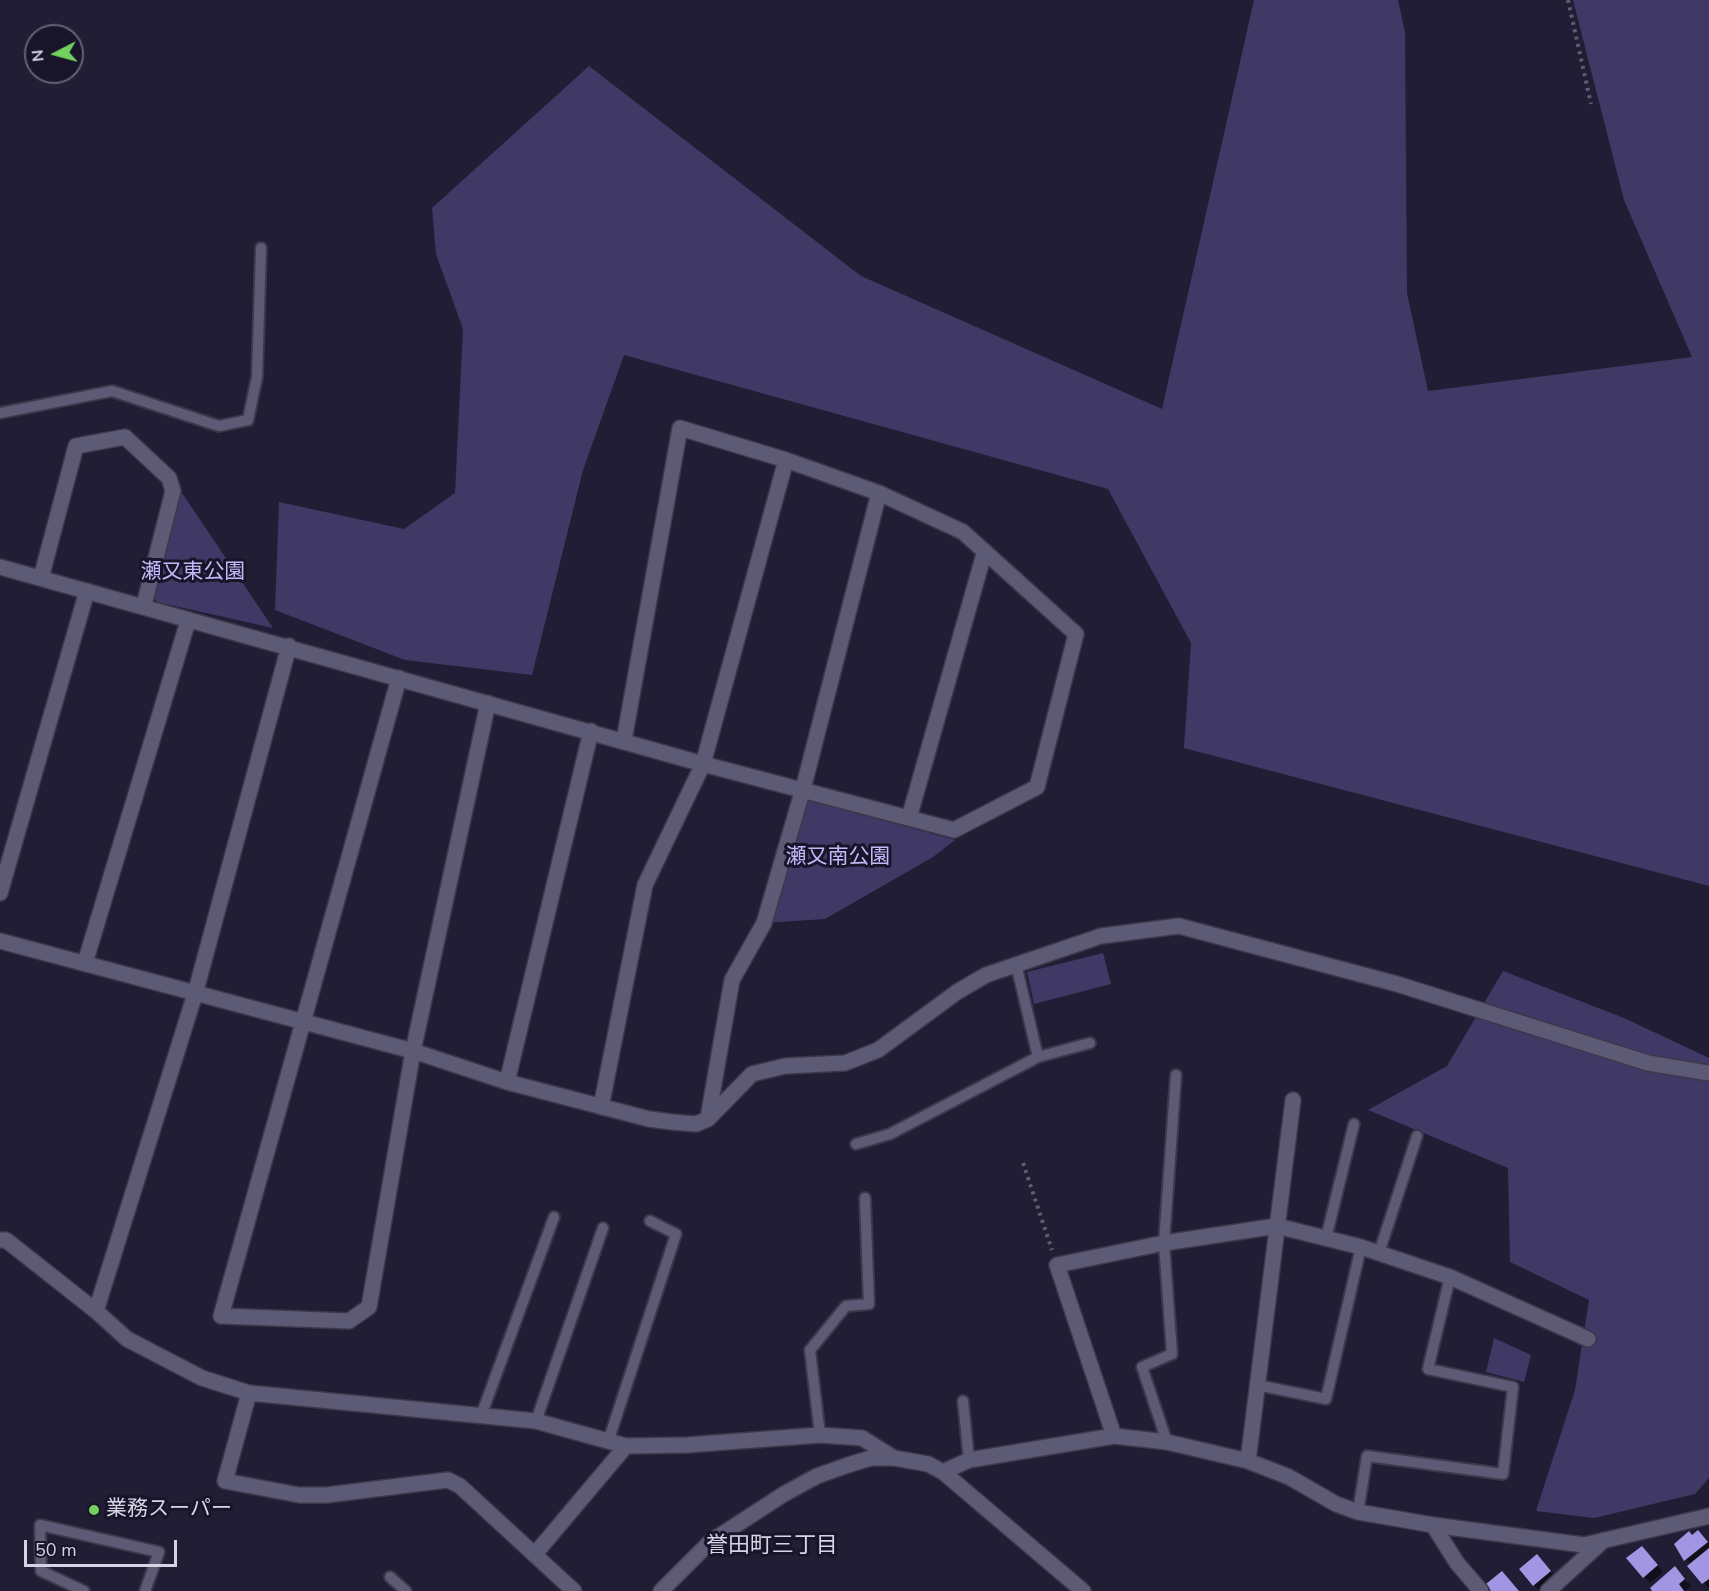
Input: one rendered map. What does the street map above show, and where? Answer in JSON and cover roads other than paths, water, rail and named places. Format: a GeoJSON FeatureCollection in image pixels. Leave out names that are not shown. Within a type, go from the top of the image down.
{"type":"FeatureCollection","features":[{"type":"Feature","properties":{"kind":"street"},"geometry":{"type":"LineString","coordinates":[[0,567],[144,605],[188,621],[289,646],[703,764],[954,830],[1037,786],[1076,634],[984,554],[963,532],[879,493],[786,460],[680,428],[624,740]]}},
{"type":"Feature","properties":{"kind":"street"},"geometry":{"type":"LineString","coordinates":[[42,578],[76,446],[125,437],[169,478],[173,491],[144,605]]}},
{"type":"Feature","properties":{"kind":"street"},"geometry":{"type":"LineString","coordinates":[[601,1107],[645,885],[703,764],[786,460]]}},
{"type":"Feature","properties":{"kind":"street"},"geometry":{"type":"LineString","coordinates":[[708,1119],[732,980],[764,923],[803,789],[879,493]]}},
{"type":"Feature","properties":{"kind":"street"},"geometry":{"type":"LineString","coordinates":[[909,818],[984,554]]}},
{"type":"Feature","properties":{"kind":"street"},"geometry":{"type":"LineString","coordinates":[[0,893],[87,591]]}},
{"type":"Feature","properties":{"kind":"street"},"geometry":{"type":"LineString","coordinates":[[85,963],[188,621]]}},
{"type":"Feature","properties":{"kind":"street"},"geometry":{"type":"LineString","coordinates":[[96,1311],[195,994],[289,646]]}},
{"type":"Feature","properties":{"kind":"street"},"geometry":{"type":"LineString","coordinates":[[399,678],[221,1316],[349,1321],[369,1307],[413,1051],[488,704]]}},
{"type":"Feature","properties":{"kind":"street"},"geometry":{"type":"LineString","coordinates":[[507,1082],[591,731]]}},
{"type":"Feature","properties":{"kind":"street"},"geometry":{"type":"LineString","coordinates":[[0,941],[413,1051],[507,1082],[601,1107],[649,1119],[696,1124],[708,1119],[752,1074],[785,1066],[845,1063],[878,1050],[957,992],[986,975],[1101,936],[1179,926],[1397,984],[1648,1063],[1709,1073]]}},
{"type":"Feature","properties":{"kind":"street"},"geometry":{"type":"LineString","coordinates":[[1248,1461],[1293,1100]]}},
{"type":"Feature","properties":{"kind":"street"},"geometry":{"type":"LineString","coordinates":[[1114,1437],[1058,1265],[1164,1244],[1277,1226],[1361,1247],[1450,1277],[1588,1339]]}},
{"type":"Feature","properties":{"kind":"street"},"geometry":{"type":"LineString","coordinates":[[0,1240],[6,1240],[96,1311],[127,1339],[202,1378],[249,1392],[536,1421],[626,1446],[687,1445],[820,1435],[862,1438],[894,1458]]}},
{"type":"Feature","properties":{"kind":"street"},"geometry":{"type":"LineString","coordinates":[[249,1392],[225,1481],[299,1495],[327,1495],[447,1480],[460,1486],[574,1591]]}},
{"type":"Feature","properties":{"kind":"street"},"geometry":{"type":"LineString","coordinates":[[943,1472],[969,1460],[1114,1437],[1167,1442],[1248,1461],[1289,1477],[1336,1504],[1359,1512],[1433,1525],[1584,1545],[1709,1516]]}},
{"type":"Feature","properties":{"kind":"street"},"geometry":{"type":"LineString","coordinates":[[535,1554],[626,1446]]}},
{"type":"Feature","properties":{"kind":"street"},"geometry":{"type":"LineString","coordinates":[[661,1591],[710,1542],[784,1494],[817,1476],[871,1458],[894,1458],[927,1464],[943,1472],[1083,1591]]}},
{"type":"Feature","properties":{"kind":"street"},"geometry":{"type":"LineString","coordinates":[[1433,1525],[1457,1563],[1481,1591]]}},
{"type":"Feature","properties":{"kind":"street"},"geometry":{"type":"LineString","coordinates":[[1548,1591],[1604,1540]]}},
{"type":"Feature","properties":{"kind":"lane"},"geometry":{"type":"LineString","coordinates":[[0,412],[112,391],[219,426],[248,420],[257,377],[261,248]]}},
{"type":"Feature","properties":{"kind":"lane"},"geometry":{"type":"LineString","coordinates":[[1016,964],[1038,1057]]}},
{"type":"Feature","properties":{"kind":"lane"},"geometry":{"type":"LineString","coordinates":[[856,1144],[891,1134],[1038,1057],[1090,1043]]}},
{"type":"Feature","properties":{"kind":"lane"},"geometry":{"type":"LineString","coordinates":[[1167,1442],[1142,1367],[1172,1354],[1164,1244],[1176,1075]]}},
{"type":"Feature","properties":{"kind":"lane"},"geometry":{"type":"LineString","coordinates":[[1326,1238],[1353,1124]]}},
{"type":"Feature","properties":{"kind":"lane"},"geometry":{"type":"LineString","coordinates":[[1379,1253],[1417,1136]]}},
{"type":"Feature","properties":{"kind":"lane"},"geometry":{"type":"LineString","coordinates":[[820,1435],[810,1350],[846,1306],[869,1304],[865,1198]]}},
{"type":"Feature","properties":{"kind":"lane"},"geometry":{"type":"LineString","coordinates":[[481,1416],[554,1217]]}},
{"type":"Feature","properties":{"kind":"lane"},"geometry":{"type":"LineString","coordinates":[[608,1442],[676,1234],[650,1221]]}},
{"type":"Feature","properties":{"kind":"lane"},"geometry":{"type":"LineString","coordinates":[[536,1421],[603,1228]]}},
{"type":"Feature","properties":{"kind":"lane"},"geometry":{"type":"LineString","coordinates":[[1257,1385],[1326,1399],[1361,1247]]}},
{"type":"Feature","properties":{"kind":"lane"},"geometry":{"type":"LineString","coordinates":[[1359,1512],[1367,1456],[1503,1474],[1513,1387],[1428,1369],[1450,1277]]}},
{"type":"Feature","properties":{"kind":"lane"},"geometry":{"type":"LineString","coordinates":[[963,1401],[969,1460]]}},
{"type":"Feature","properties":{"kind":"lane"},"geometry":{"type":"LineString","coordinates":[[87,1590],[41,1571],[40,1525],[159,1552],[146,1591]]}},
{"type":"Feature","properties":{"kind":"lane"},"geometry":{"type":"LineString","coordinates":[[390,1577],[406,1591]]}},
{"type":"Feature","properties":{"kind":"place","name":"業務スーパー"},"geometry":{"type":"Point","coordinates":[94,1510]}},
{"type":"Feature","properties":{"kind":"district","name":"誉田町三丁目"},"geometry":{"type":"Point","coordinates":[772,1547]}},
{"type":"Feature","properties":{"kind":"park label","name":"瀬又東公園"},"geometry":{"type":"Point","coordinates":[193,573]}},
{"type":"Feature","properties":{"kind":"park label","name":"瀬又南公園"},"geometry":{"type":"Point","coordinates":[838,858]}}]}
